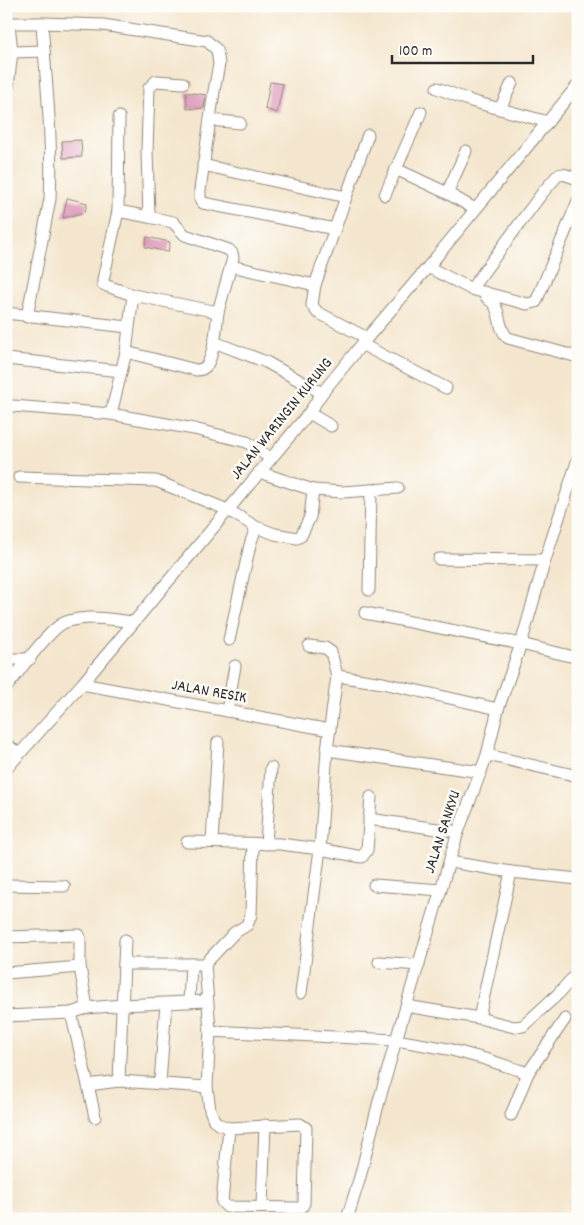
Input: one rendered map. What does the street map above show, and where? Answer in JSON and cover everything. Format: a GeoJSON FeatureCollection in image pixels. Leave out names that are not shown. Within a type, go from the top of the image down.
{"type":"FeatureCollection","features":[{"type":"Feature","properties":{"kind":"street"},"geometry":{"type":"LineString","coordinates":[[27,317],[50,199],[51,180],[48,98],[42,22]]}},
{"type":"Feature","properties":{"kind":"street"},"geometry":{"type":"LineString","coordinates":[[8,86],[12,52],[8,24],[42,22],[103,25],[207,41],[217,50],[219,64],[203,165],[200,199],[204,203],[335,229]]}},
{"type":"Feature","properties":{"kind":"street"},"geometry":{"type":"LineString","coordinates":[[12,52],[44,51]]}},
{"type":"Feature","properties":{"kind":"street"},"geometry":{"type":"LineString","coordinates":[[149,217],[147,151],[149,88],[156,81],[183,83]]}},
{"type":"Feature","properties":{"kind":"street"},"geometry":{"type":"LineString","coordinates":[[500,109],[512,83]]}},
{"type":"Feature","properties":{"kind":"street","name":"JALAN WARINGIN KURUNG"},"geometry":{"type":"LineString","coordinates":[[7,766],[82,684],[228,510],[308,413],[322,393],[578,85]]}},
{"type":"Feature","properties":{"kind":"street"},"geometry":{"type":"LineString","coordinates":[[437,88],[470,101],[548,122]]}},
{"type":"Feature","properties":{"kind":"street"},"geometry":{"type":"LineString","coordinates":[[385,195],[421,112]]}},
{"type":"Feature","properties":{"kind":"street"},"geometry":{"type":"LineString","coordinates":[[119,116],[118,211],[102,280],[103,284],[134,295],[218,312]]}},
{"type":"Feature","properties":{"kind":"street"},"geometry":{"type":"LineString","coordinates":[[210,120],[240,122]]}},
{"type":"Feature","properties":{"kind":"street"},"geometry":{"type":"LineString","coordinates":[[368,135],[316,285],[312,304],[314,310],[365,342],[446,388]]}},
{"type":"Feature","properties":{"kind":"street"},"geometry":{"type":"LineString","coordinates":[[447,193],[466,151]]}},
{"type":"Feature","properties":{"kind":"street"},"geometry":{"type":"LineString","coordinates":[[203,165],[346,197]]}},
{"type":"Feature","properties":{"kind":"street"},"geometry":{"type":"LineString","coordinates":[[396,169],[447,193],[475,209]]}},
{"type":"Feature","properties":{"kind":"street"},"geometry":{"type":"LineString","coordinates":[[471,289],[543,192],[558,175],[563,174],[578,179]]}},
{"type":"Feature","properties":{"kind":"street"},"geometry":{"type":"LineString","coordinates":[[428,267],[471,289],[527,304],[536,302],[578,201]]}},
{"type":"Feature","properties":{"kind":"street"},"geometry":{"type":"LineString","coordinates":[[118,211],[173,222],[184,235],[229,250],[233,258],[218,312],[214,342],[206,366],[201,370],[196,370],[126,352]]}},
{"type":"Feature","properties":{"kind":"street"},"geometry":{"type":"LineString","coordinates":[[231,266],[316,285]]}},
{"type":"Feature","properties":{"kind":"street"},"geometry":{"type":"LineString","coordinates":[[484,292],[486,299],[494,305],[503,332],[508,338],[578,357]]}},
{"type":"Feature","properties":{"kind":"street"},"geometry":{"type":"LineString","coordinates":[[111,414],[126,352],[134,295]]}},
{"type":"Feature","properties":{"kind":"street"},"geometry":{"type":"LineString","coordinates":[[6,313],[27,317],[128,327]]}},
{"type":"Feature","properties":{"kind":"street"},"geometry":{"type":"LineString","coordinates":[[214,342],[266,362],[322,393]]}},
{"type":"Feature","properties":{"kind":"street"},"geometry":{"type":"LineString","coordinates":[[6,359],[121,372]]}},
{"type":"Feature","properties":{"kind":"street"},"geometry":{"type":"LineString","coordinates":[[13,406],[111,414],[194,429],[247,442],[270,458]]}},
{"type":"Feature","properties":{"kind":"street"},"geometry":{"type":"LineString","coordinates":[[308,413],[331,426]]}},
{"type":"Feature","properties":{"kind":"street","name":"JALAN SANKYU"},"geometry":{"type":"LineString","coordinates":[[346,1219],[360,1177],[396,1040],[458,832],[487,756],[498,709],[521,644],[544,560],[578,459]]}},
{"type":"Feature","properties":{"kind":"street"},"geometry":{"type":"LineString","coordinates":[[259,472],[313,490],[343,492],[398,488]]}},
{"type":"Feature","properties":{"kind":"street"},"geometry":{"type":"LineString","coordinates":[[19,477],[156,481],[228,510],[256,527],[274,534],[297,538],[301,536],[310,517],[313,490]]}},
{"type":"Feature","properties":{"kind":"street"},"geometry":{"type":"LineString","coordinates":[[368,590],[372,490]]}},
{"type":"Feature","properties":{"kind":"street"},"geometry":{"type":"LineString","coordinates":[[229,640],[250,545],[256,527]]}},
{"type":"Feature","properties":{"kind":"street"},"geometry":{"type":"LineString","coordinates":[[439,559],[544,560]]}},
{"type":"Feature","properties":{"kind":"street"},"geometry":{"type":"LineString","coordinates":[[365,612],[521,644],[578,658]]}},
{"type":"Feature","properties":{"kind":"street"},"geometry":{"type":"LineString","coordinates":[[9,680],[30,659],[54,629],[66,622],[101,619],[133,622]]}},
{"type":"Feature","properties":{"kind":"street"},"geometry":{"type":"LineString","coordinates":[[301,993],[320,849],[327,750],[337,676],[331,652],[325,648],[309,646]]}},
{"type":"Feature","properties":{"kind":"street"},"geometry":{"type":"LineString","coordinates":[[6,659],[30,659]]}},
{"type":"Feature","properties":{"kind":"street"},"geometry":{"type":"LineString","coordinates":[[228,711],[235,666]]}},
{"type":"Feature","properties":{"kind":"street"},"geometry":{"type":"LineString","coordinates":[[337,676],[383,683],[498,709]]}},
{"type":"Feature","properties":{"kind":"street","name":"JALAN RESIK"},"geometry":{"type":"LineString","coordinates":[[82,684],[330,730]]}},
{"type":"Feature","properties":{"kind":"street"},"geometry":{"type":"LineString","coordinates":[[212,842],[218,742]]}},
{"type":"Feature","properties":{"kind":"street"},"geometry":{"type":"LineString","coordinates":[[6,744],[19,754]]}},
{"type":"Feature","properties":{"kind":"street"},"geometry":{"type":"LineString","coordinates":[[327,750],[481,772]]}},
{"type":"Feature","properties":{"kind":"street"},"geometry":{"type":"LineString","coordinates":[[487,756],[578,776]]}},
{"type":"Feature","properties":{"kind":"street"},"geometry":{"type":"LineString","coordinates":[[266,844],[271,768]]}},
{"type":"Feature","properties":{"kind":"street"},"geometry":{"type":"LineString","coordinates":[[187,842],[266,844],[320,849],[364,856],[367,850],[371,798]]}},
{"type":"Feature","properties":{"kind":"street"},"geometry":{"type":"LineString","coordinates":[[369,819],[458,832]]}},
{"type":"Feature","properties":{"kind":"street"},"geometry":{"type":"LineString","coordinates":[[229,1128],[222,1202],[226,1207],[302,1207],[304,1203],[306,1128],[300,1124],[229,1128],[218,1124],[210,1110],[207,1087],[210,1031],[205,964],[234,933],[247,925],[250,914],[253,845]]}},
{"type":"Feature","properties":{"kind":"street"},"geometry":{"type":"LineString","coordinates":[[450,862],[511,872],[578,879]]}},
{"type":"Feature","properties":{"kind":"street"},"geometry":{"type":"LineString","coordinates":[[479,1018],[511,872]]}},
{"type":"Feature","properties":{"kind":"street"},"geometry":{"type":"LineString","coordinates":[[6,885],[64,886]]}},
{"type":"Feature","properties":{"kind":"street"},"geometry":{"type":"LineString","coordinates":[[374,885],[441,890]]}},
{"type":"Feature","properties":{"kind":"street"},"geometry":{"type":"LineString","coordinates":[[6,937],[75,933],[79,935],[80,967],[87,1008]]}},
{"type":"Feature","properties":{"kind":"street"},"geometry":{"type":"LineString","coordinates":[[119,1081],[125,940]]}},
{"type":"Feature","properties":{"kind":"street"},"geometry":{"type":"LineString","coordinates":[[379,962],[419,965]]}},
{"type":"Feature","properties":{"kind":"street"},"geometry":{"type":"LineString","coordinates":[[124,964],[205,964]]}},
{"type":"Feature","properties":{"kind":"street"},"geometry":{"type":"LineString","coordinates":[[190,1002],[191,964]]}},
{"type":"Feature","properties":{"kind":"street"},"geometry":{"type":"LineString","coordinates":[[6,973],[80,967]]}},
{"type":"Feature","properties":{"kind":"street"},"geometry":{"type":"LineString","coordinates":[[406,1006],[479,1018],[514,1027],[523,1026],[558,994],[578,972]]}},
{"type":"Feature","properties":{"kind":"street"},"geometry":{"type":"LineString","coordinates":[[6,1016],[71,1013],[87,1008],[123,1005],[207,1001]]}},
{"type":"Feature","properties":{"kind":"street"},"geometry":{"type":"LineString","coordinates":[[160,1082],[166,1004]]}},
{"type":"Feature","properties":{"kind":"street"},"geometry":{"type":"LineString","coordinates":[[71,1013],[95,1117]]}},
{"type":"Feature","properties":{"kind":"street"},"geometry":{"type":"LineString","coordinates":[[511,1115],[528,1073],[565,1019]]}},
{"type":"Feature","properties":{"kind":"street"},"geometry":{"type":"LineString","coordinates":[[210,1031],[396,1040],[457,1052],[528,1073]]}},
{"type":"Feature","properties":{"kind":"street"},"geometry":{"type":"LineString","coordinates":[[88,1086],[119,1081],[160,1082],[207,1087]]}},
{"type":"Feature","properties":{"kind":"street"},"geometry":{"type":"LineString","coordinates":[[262,1206],[265,1125]]}},
{"type":"Feature","properties":{"kind":"building"},"geometry":{"type":"Polygon","coordinates":[[[270,82],[283,84],[277,113],[265,109],[270,82]]]}},
{"type":"Feature","properties":{"kind":"building"},"geometry":{"type":"Polygon","coordinates":[[[186,92],[206,95],[204,108],[187,109],[186,92]]]}},
{"type":"Feature","properties":{"kind":"building"},"geometry":{"type":"Polygon","coordinates":[[[81,140],[82,157],[63,158],[62,141],[81,140]]]}},
{"type":"Feature","properties":{"kind":"building"},"geometry":{"type":"Polygon","coordinates":[[[67,198],[87,203],[85,212],[63,218],[67,198]]]}},
{"type":"Feature","properties":{"kind":"building"},"geometry":{"type":"Polygon","coordinates":[[[147,237],[170,242],[168,252],[145,247],[147,237]]]}}]}
